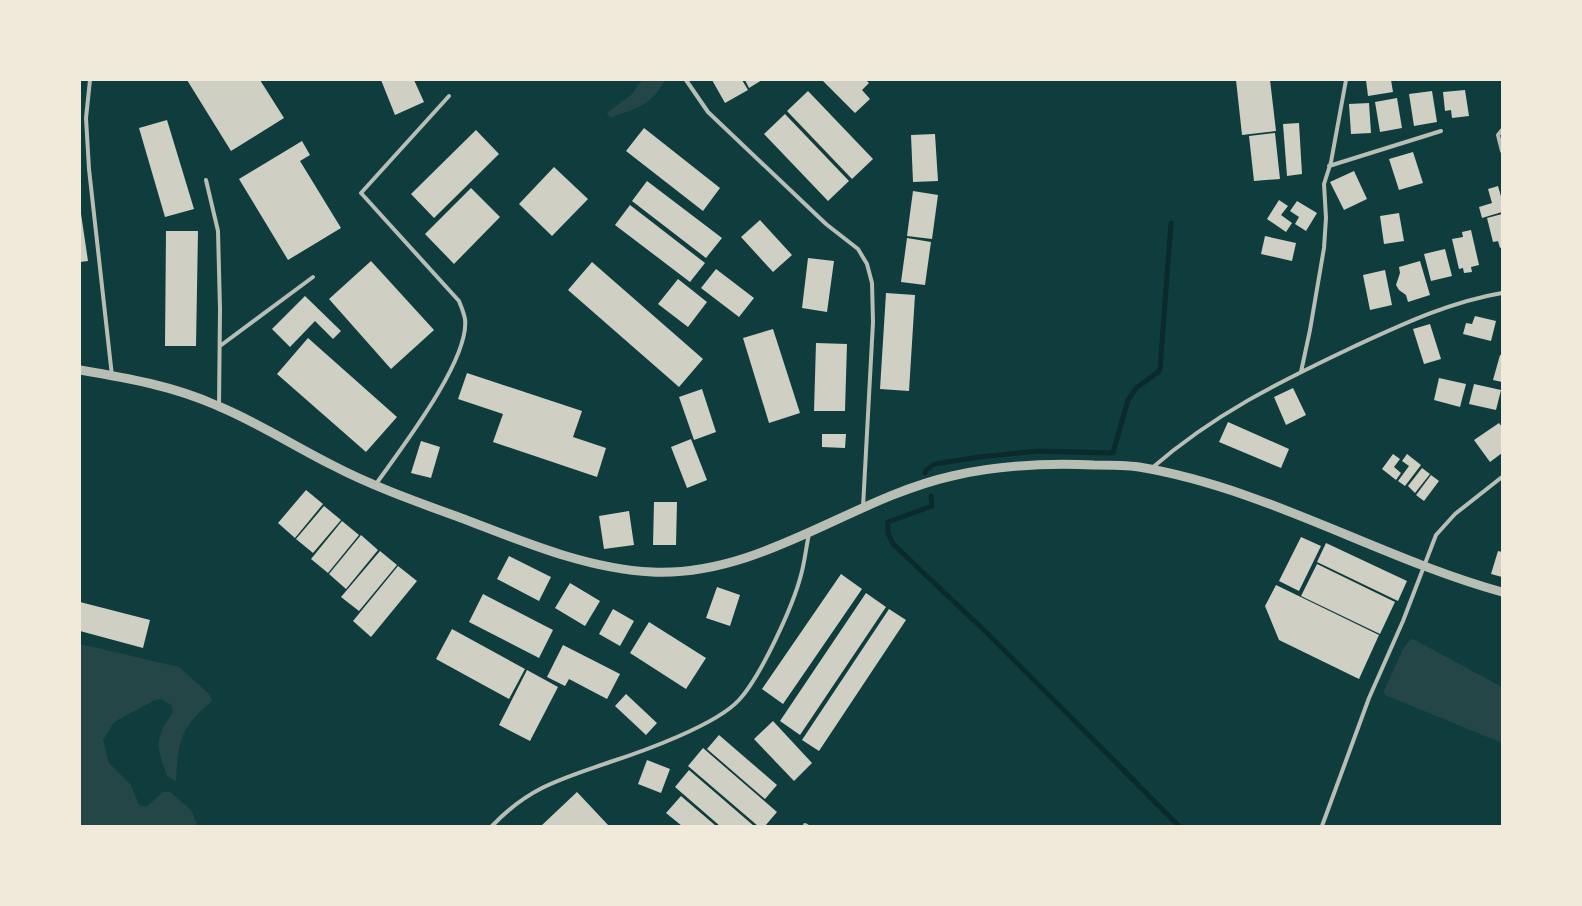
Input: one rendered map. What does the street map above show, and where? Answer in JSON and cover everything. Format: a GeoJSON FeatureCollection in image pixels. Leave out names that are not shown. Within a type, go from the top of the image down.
{"type":"FeatureCollection","features":[{"type":"Feature","properties":{"kind":"street"},"geometry":{"type":"LineString","coordinates":[[80,370],[158,384],[219,406],[336,467],[376,484],[527,543],[601,564],[653,572],[703,568],[757,554],[809,534],[895,494],[948,476],[985,469],[1064,464],[1136,466],[1189,478],[1257,500],[1457,579],[1502,592]]}},
{"type":"Feature","properties":{"kind":"lane"},"geometry":{"type":"LineString","coordinates":[[90,80],[86,118],[89,169],[112,376]]}},
{"type":"Feature","properties":{"kind":"lane"},"geometry":{"type":"LineString","coordinates":[[686,80],[708,112],[826,224],[858,249],[867,264],[872,282],[873,322],[863,509]]}},
{"type":"Feature","properties":{"kind":"lane"},"geometry":{"type":"LineString","coordinates":[[1300,372],[1324,248],[1326,218],[1324,184],[1330,166],[1346,80]]}},
{"type":"Feature","properties":{"kind":"lane"},"geometry":{"type":"LineString","coordinates":[[376,484],[431,406],[450,371],[462,340],[465,320],[459,301],[361,193],[449,96]]}},
{"type":"Feature","properties":{"kind":"lane"},"geometry":{"type":"LineString","coordinates":[[1502,130],[1498,134],[1502,151]]}},
{"type":"Feature","properties":{"kind":"lane"},"geometry":{"type":"LineString","coordinates":[[1330,166],[1441,131]]}},
{"type":"Feature","properties":{"kind":"lane"},"geometry":{"type":"LineString","coordinates":[[206,180],[218,231],[219,406]]}},
{"type":"Feature","properties":{"kind":"lane"},"geometry":{"type":"LineString","coordinates":[[220,346],[313,277]]}},
{"type":"Feature","properties":{"kind":"lane"},"geometry":{"type":"LineString","coordinates":[[1150,470],[1181,442],[1223,413],[1300,372],[1435,311],[1472,298],[1502,294]]}},
{"type":"Feature","properties":{"kind":"lane"},"geometry":{"type":"LineString","coordinates":[[1322,826],[1369,698],[1403,621],[1436,535],[1455,514],[1502,476]]}},
{"type":"Feature","properties":{"kind":"lane"},"geometry":{"type":"LineString","coordinates":[[492,826],[511,806],[531,792],[696,728],[739,700],[764,663],[786,613],[801,576],[809,534]]}},
{"type":"Feature","properties":{"kind":"shaded area"},"geometry":{"type":"Polygon","coordinates":[[[642,80],[665,80],[660,89],[648,101],[610,118],[607,113],[631,95],[642,80]]]}},
{"type":"Feature","properties":{"kind":"shaded area"},"geometry":{"type":"Polygon","coordinates":[[[1413,639],[1502,687],[1502,743],[1385,695],[1384,691],[1403,649],[1413,639]]]}},
{"type":"Feature","properties":{"kind":"shaded area"},"geometry":{"type":"Polygon","coordinates":[[[80,644],[179,667],[209,694],[212,701],[194,719],[183,735],[178,755],[176,781],[167,776],[159,749],[162,729],[173,712],[171,705],[161,699],[155,700],[114,722],[103,740],[109,763],[131,785],[139,805],[146,807],[163,792],[170,792],[191,810],[198,826],[80,826],[80,644]]]}},
{"type":"Feature","properties":{"kind":"building"},"geometry":{"type":"Polygon","coordinates":[[[187,80],[260,80],[284,118],[231,151],[187,80]]]}},
{"type":"Feature","properties":{"kind":"building"},"geometry":{"type":"Polygon","coordinates":[[[381,80],[414,80],[424,102],[395,115],[381,80]]]}},
{"type":"Feature","properties":{"kind":"building"},"geometry":{"type":"Polygon","coordinates":[[[712,80],[742,80],[748,90],[725,103],[712,80]]]}},
{"type":"Feature","properties":{"kind":"building"},"geometry":{"type":"Polygon","coordinates":[[[745,80],[762,80],[749,88],[745,80]]]}},
{"type":"Feature","properties":{"kind":"building"},"geometry":{"type":"Polygon","coordinates":[[[822,80],[866,80],[869,83],[862,90],[870,99],[855,113],[822,80]]]}},
{"type":"Feature","properties":{"kind":"building"},"geometry":{"type":"Polygon","coordinates":[[[1236,80],[1270,80],[1276,131],[1242,135],[1236,80]]]}},
{"type":"Feature","properties":{"kind":"building"},"geometry":{"type":"Polygon","coordinates":[[[1366,80],[1391,80],[1393,92],[1368,96],[1366,80]]]}},
{"type":"Feature","properties":{"kind":"building"},"geometry":{"type":"Polygon","coordinates":[[[1465,90],[1469,116],[1452,118],[1451,110],[1445,111],[1443,92],[1465,90]]]}},
{"type":"Feature","properties":{"kind":"building"},"geometry":{"type":"Polygon","coordinates":[[[808,91],[873,159],[852,179],[787,111],[808,91]]]}},
{"type":"Feature","properties":{"kind":"building"},"geometry":{"type":"Polygon","coordinates":[[[1432,91],[1437,122],[1414,126],[1409,94],[1432,91]]]}},
{"type":"Feature","properties":{"kind":"building"},"geometry":{"type":"Polygon","coordinates":[[[1397,98],[1402,128],[1380,132],[1375,102],[1397,98]]]}},
{"type":"Feature","properties":{"kind":"building"},"geometry":{"type":"Polygon","coordinates":[[[1369,103],[1371,133],[1351,134],[1349,104],[1369,103]]]}},
{"type":"Feature","properties":{"kind":"building"},"geometry":{"type":"Polygon","coordinates":[[[785,114],[849,181],[828,201],[764,134],[785,114]]]}},
{"type":"Feature","properties":{"kind":"building"},"geometry":{"type":"Polygon","coordinates":[[[167,120],[194,209],[165,217],[139,128],[167,120]]]}},
{"type":"Feature","properties":{"kind":"building"},"geometry":{"type":"Polygon","coordinates":[[[1299,123],[1302,174],[1287,176],[1283,124],[1299,123]]]}},
{"type":"Feature","properties":{"kind":"building"},"geometry":{"type":"Polygon","coordinates":[[[644,128],[720,188],[703,211],[626,151],[644,128]]]}},
{"type":"Feature","properties":{"kind":"building"},"geometry":{"type":"Polygon","coordinates":[[[476,130],[499,154],[434,218],[411,194],[476,130]]]}},
{"type":"Feature","properties":{"kind":"building"},"geometry":{"type":"Polygon","coordinates":[[[1275,133],[1280,179],[1254,181],[1249,136],[1275,133]]]}},
{"type":"Feature","properties":{"kind":"building"},"geometry":{"type":"Polygon","coordinates":[[[935,134],[938,181],[913,182],[911,135],[935,134]]]}},
{"type":"Feature","properties":{"kind":"building"},"geometry":{"type":"Polygon","coordinates":[[[302,141],[310,155],[300,161],[341,228],[288,260],[239,179],[302,141]]]}},
{"type":"Feature","properties":{"kind":"building"},"geometry":{"type":"Polygon","coordinates":[[[1413,152],[1423,183],[1399,190],[1389,159],[1413,152]]]}},
{"type":"Feature","properties":{"kind":"building"},"geometry":{"type":"Polygon","coordinates":[[[554,167],[588,199],[552,236],[519,204],[554,167]]]}},
{"type":"Feature","properties":{"kind":"building"},"geometry":{"type":"Polygon","coordinates":[[[1354,171],[1367,199],[1344,210],[1330,182],[1354,171]]]}},
{"type":"Feature","properties":{"kind":"building"},"geometry":{"type":"Polygon","coordinates":[[[647,181],[722,238],[706,258],[632,201],[647,181]]]}},
{"type":"Feature","properties":{"kind":"building"},"geometry":{"type":"Polygon","coordinates":[[[1498,186],[1502,200],[1502,212],[1482,218],[1479,207],[1492,203],[1488,189],[1498,186]]]}},
{"type":"Feature","properties":{"kind":"building"},"geometry":{"type":"Polygon","coordinates":[[[471,188],[500,217],[454,264],[425,234],[471,188]]]}},
{"type":"Feature","properties":{"kind":"building"},"geometry":{"type":"Polygon","coordinates":[[[913,191],[938,195],[932,239],[907,236],[913,191]]]}},
{"type":"Feature","properties":{"kind":"building"},"geometry":{"type":"Polygon","coordinates":[[[1279,200],[1288,206],[1281,215],[1292,223],[1286,232],[1267,219],[1279,200]]]}},
{"type":"Feature","properties":{"kind":"building"},"geometry":{"type":"Polygon","coordinates":[[[1297,201],[1317,213],[1306,231],[1295,224],[1299,217],[1290,211],[1297,201]]]}},
{"type":"Feature","properties":{"kind":"building"},"geometry":{"type":"Polygon","coordinates":[[[630,205],[705,263],[690,282],[615,225],[630,205]]]}},
{"type":"Feature","properties":{"kind":"building"},"geometry":{"type":"Polygon","coordinates":[[[80,207],[88,261],[80,262],[80,207]]]}},
{"type":"Feature","properties":{"kind":"building"},"geometry":{"type":"Polygon","coordinates":[[[1399,213],[1404,241],[1384,244],[1380,216],[1399,213]]]}},
{"type":"Feature","properties":{"kind":"building"},"geometry":{"type":"Polygon","coordinates":[[[1502,214],[1502,247],[1500,248],[1498,241],[1493,242],[1487,218],[1502,214]]]}},
{"type":"Feature","properties":{"kind":"building"},"geometry":{"type":"Polygon","coordinates":[[[760,220],[792,255],[773,272],[741,237],[760,220]]]}},
{"type":"Feature","properties":{"kind":"building"},"geometry":{"type":"Polygon","coordinates":[[[1471,230],[1479,265],[1471,267],[1472,272],[1464,273],[1463,268],[1459,269],[1452,239],[1463,237],[1462,232],[1471,230]]]}},
{"type":"Feature","properties":{"kind":"building"},"geometry":{"type":"Polygon","coordinates":[[[166,231],[198,231],[196,346],[165,346],[166,231]]]}},
{"type":"Feature","properties":{"kind":"building"},"geometry":{"type":"Polygon","coordinates":[[[1265,236],[1296,243],[1292,261],[1261,254],[1265,236]]]}},
{"type":"Feature","properties":{"kind":"building"},"geometry":{"type":"Polygon","coordinates":[[[907,238],[931,242],[925,285],[901,282],[907,238]]]}},
{"type":"Feature","properties":{"kind":"building"},"geometry":{"type":"Polygon","coordinates":[[[1445,249],[1452,276],[1431,281],[1424,254],[1445,249]]]}},
{"type":"Feature","properties":{"kind":"building"},"geometry":{"type":"Polygon","coordinates":[[[808,258],[834,261],[827,312],[802,308],[808,258]]]}},
{"type":"Feature","properties":{"kind":"building"},"geometry":{"type":"Polygon","coordinates":[[[371,261],[434,330],[391,369],[329,299],[371,261]]]}},
{"type":"Feature","properties":{"kind":"building"},"geometry":{"type":"Polygon","coordinates":[[[1420,261],[1430,295],[1408,302],[1406,295],[1396,285],[1400,273],[1399,267],[1420,261]]]}},
{"type":"Feature","properties":{"kind":"building"},"geometry":{"type":"Polygon","coordinates":[[[592,262],[703,359],[679,387],[568,290],[592,262]]]}},
{"type":"Feature","properties":{"kind":"building"},"geometry":{"type":"Polygon","coordinates":[[[716,269],[754,298],[739,317],[701,288],[716,269]]]}},
{"type":"Feature","properties":{"kind":"building"},"geometry":{"type":"Polygon","coordinates":[[[1385,270],[1392,305],[1370,310],[1363,275],[1385,270]]]}},
{"type":"Feature","properties":{"kind":"building"},"geometry":{"type":"Polygon","coordinates":[[[678,279],[707,302],[688,327],[658,304],[678,279]]]}},
{"type":"Feature","properties":{"kind":"building"},"geometry":{"type":"Polygon","coordinates":[[[886,293],[915,295],[909,391],[880,389],[886,293]]]}},
{"type":"Feature","properties":{"kind":"building"},"geometry":{"type":"Polygon","coordinates":[[[305,296],[341,331],[333,339],[315,321],[290,347],[272,329],[305,296]]]}},
{"type":"Feature","properties":{"kind":"building"},"geometry":{"type":"Polygon","coordinates":[[[1475,316],[1496,321],[1491,341],[1463,334],[1466,323],[1472,324],[1475,316]]]}},
{"type":"Feature","properties":{"kind":"building"},"geometry":{"type":"Polygon","coordinates":[[[1430,324],[1441,359],[1424,364],[1413,329],[1430,324]]]}},
{"type":"Feature","properties":{"kind":"building"},"geometry":{"type":"Polygon","coordinates":[[[773,329],[800,413],[769,423],[743,338],[773,329]]]}},
{"type":"Feature","properties":{"kind":"building"},"geometry":{"type":"Polygon","coordinates":[[[308,338],[397,417],[366,452],[277,374],[308,338]]]}},
{"type":"Feature","properties":{"kind":"building"},"geometry":{"type":"Polygon","coordinates":[[[816,343],[847,344],[845,411],[814,411],[816,343]]]}},
{"type":"Feature","properties":{"kind":"building"},"geometry":{"type":"Polygon","coordinates":[[[1500,355],[1502,355],[1502,382],[1493,380],[1500,355]]]}},
{"type":"Feature","properties":{"kind":"building"},"geometry":{"type":"Polygon","coordinates":[[[467,373],[582,411],[573,437],[606,448],[597,477],[493,442],[503,414],[458,399],[467,373]]]}},
{"type":"Feature","properties":{"kind":"building"},"geometry":{"type":"Polygon","coordinates":[[[1439,378],[1466,384],[1460,407],[1434,400],[1439,378]]]}},
{"type":"Feature","properties":{"kind":"building"},"geometry":{"type":"Polygon","coordinates":[[[1474,384],[1501,390],[1496,410],[1469,404],[1474,384]]]}},
{"type":"Feature","properties":{"kind":"building"},"geometry":{"type":"Polygon","coordinates":[[[1293,388],[1306,415],[1286,425],[1274,397],[1293,388]]]}},
{"type":"Feature","properties":{"kind":"building"},"geometry":{"type":"Polygon","coordinates":[[[702,389],[716,432],[694,440],[679,397],[702,389]]]}},
{"type":"Feature","properties":{"kind":"building"},"geometry":{"type":"Polygon","coordinates":[[[1228,422],[1289,449],[1281,468],[1219,442],[1228,422]]]}},
{"type":"Feature","properties":{"kind":"building"},"geometry":{"type":"Polygon","coordinates":[[[1499,423],[1502,427],[1502,453],[1490,462],[1474,440],[1499,423]]]}},
{"type":"Feature","properties":{"kind":"building"},"geometry":{"type":"Polygon","coordinates":[[[822,434],[846,434],[845,448],[822,447],[822,434]]]}},
{"type":"Feature","properties":{"kind":"building"},"geometry":{"type":"Polygon","coordinates":[[[691,439],[707,480],[687,488],[671,447],[691,439]]]}},
{"type":"Feature","properties":{"kind":"building"},"geometry":{"type":"Polygon","coordinates":[[[421,441],[440,447],[431,478],[411,473],[421,441]]]}},
{"type":"Feature","properties":{"kind":"building"},"geometry":{"type":"Polygon","coordinates":[[[1393,454],[1400,459],[1394,467],[1401,473],[1396,480],[1382,469],[1393,454]]]}},
{"type":"Feature","properties":{"kind":"building"},"geometry":{"type":"Polygon","coordinates":[[[1407,454],[1421,465],[1405,486],[1398,481],[1409,466],[1402,461],[1407,454]]]}},
{"type":"Feature","properties":{"kind":"building"},"geometry":{"type":"Polygon","coordinates":[[[1422,468],[1430,474],[1415,493],[1408,486],[1422,468]]]}},
{"type":"Feature","properties":{"kind":"building"},"geometry":{"type":"Polygon","coordinates":[[[1431,475],[1439,481],[1424,501],[1416,495],[1431,475]]]}},
{"type":"Feature","properties":{"kind":"building"},"geometry":{"type":"Polygon","coordinates":[[[306,490],[323,504],[295,538],[278,523],[306,490]]]}},
{"type":"Feature","properties":{"kind":"building"},"geometry":{"type":"Polygon","coordinates":[[[654,502],[677,502],[676,545],[653,545],[654,502]]]}},
{"type":"Feature","properties":{"kind":"building"},"geometry":{"type":"Polygon","coordinates":[[[324,506],[341,520],[313,553],[296,539],[324,506]]]}},
{"type":"Feature","properties":{"kind":"building"},"geometry":{"type":"Polygon","coordinates":[[[629,511],[634,545],[604,549],[599,516],[629,511]]]}},
{"type":"Feature","properties":{"kind":"building"},"geometry":{"type":"Polygon","coordinates":[[[342,521],[359,535],[328,573],[311,559],[342,521]]]}},
{"type":"Feature","properties":{"kind":"building"},"geometry":{"type":"Polygon","coordinates":[[[361,535],[378,550],[346,589],[329,574],[361,535]]]}},
{"type":"Feature","properties":{"kind":"building"},"geometry":{"type":"Polygon","coordinates":[[[1301,537],[1321,546],[1299,591],[1279,581],[1301,537]]]}},
{"type":"Feature","properties":{"kind":"building"},"geometry":{"type":"Polygon","coordinates":[[[1326,543],[1407,581],[1398,601],[1317,562],[1326,543]]]}},
{"type":"Feature","properties":{"kind":"building"},"geometry":{"type":"Polygon","coordinates":[[[380,551],[397,565],[359,611],[341,597],[380,551]]]}},
{"type":"Feature","properties":{"kind":"building"},"geometry":{"type":"Polygon","coordinates":[[[1498,551],[1502,552],[1502,577],[1491,574],[1498,551]]]}},
{"type":"Feature","properties":{"kind":"building"},"geometry":{"type":"Polygon","coordinates":[[[509,556],[551,577],[539,601],[497,579],[509,556]]]}},
{"type":"Feature","properties":{"kind":"building"},"geometry":{"type":"Polygon","coordinates":[[[1317,564],[1395,602],[1380,634],[1301,596],[1317,564]]]}},
{"type":"Feature","properties":{"kind":"building"},"geometry":{"type":"Polygon","coordinates":[[[398,566],[417,581],[371,637],[353,621],[398,566]]]}},
{"type":"Feature","properties":{"kind":"building"},"geometry":{"type":"Polygon","coordinates":[[[841,574],[862,589],[783,704],[762,689],[841,574]]]}},
{"type":"Feature","properties":{"kind":"building"},"geometry":{"type":"Polygon","coordinates":[[[570,583],[600,601],[585,626],[555,608],[570,583]]]}},
{"type":"Feature","properties":{"kind":"building"},"geometry":{"type":"Polygon","coordinates":[[[1276,585],[1379,635],[1359,679],[1279,640],[1265,606],[1276,585]]]}},
{"type":"Feature","properties":{"kind":"building"},"geometry":{"type":"Polygon","coordinates":[[[717,587],[740,595],[730,626],[706,618],[717,587]]]}},
{"type":"Feature","properties":{"kind":"building"},"geometry":{"type":"Polygon","coordinates":[[[866,593],[886,607],[800,735],[780,721],[866,593]]]}},
{"type":"Feature","properties":{"kind":"building"},"geometry":{"type":"Polygon","coordinates":[[[483,594],[553,630],[539,658],[469,622],[483,594]]]}},
{"type":"Feature","properties":{"kind":"building"},"geometry":{"type":"Polygon","coordinates":[[[80,602],[150,620],[143,648],[80,631],[80,602]]]}},
{"type":"Feature","properties":{"kind":"building"},"geometry":{"type":"Polygon","coordinates":[[[613,609],[634,621],[620,646],[599,634],[613,609]]]}},
{"type":"Feature","properties":{"kind":"building"},"geometry":{"type":"Polygon","coordinates":[[[889,609],[906,620],[819,751],[802,740],[889,609]]]}},
{"type":"Feature","properties":{"kind":"building"},"geometry":{"type":"Polygon","coordinates":[[[649,622],[706,658],[686,689],[630,653],[649,622]]]}},
{"type":"Feature","properties":{"kind":"building"},"geometry":{"type":"Polygon","coordinates":[[[452,629],[525,669],[509,699],[436,659],[452,629]]]}},
{"type":"Feature","properties":{"kind":"building"},"geometry":{"type":"Polygon","coordinates":[[[563,645],[620,674],[607,699],[569,679],[565,686],[547,677],[563,645]]]}},
{"type":"Feature","properties":{"kind":"building"},"geometry":{"type":"Polygon","coordinates":[[[527,670],[558,687],[530,741],[499,725],[527,670]]]}},
{"type":"Feature","properties":{"kind":"building"},"geometry":{"type":"Polygon","coordinates":[[[626,694],[657,723],[646,735],[615,706],[626,694]]]}},
{"type":"Feature","properties":{"kind":"building"},"geometry":{"type":"Polygon","coordinates":[[[773,721],[812,763],[794,781],[754,739],[773,721]]]}},
{"type":"Feature","properties":{"kind":"building"},"geometry":{"type":"Polygon","coordinates":[[[719,735],[777,785],[765,799],[707,749],[719,735]]]}},
{"type":"Feature","properties":{"kind":"building"},"geometry":{"type":"Polygon","coordinates":[[[703,748],[777,812],[765,826],[758,826],[688,766],[703,748]]]}},
{"type":"Feature","properties":{"kind":"building"},"geometry":{"type":"Polygon","coordinates":[[[647,760],[670,769],[661,793],[638,784],[647,760]]]}},
{"type":"Feature","properties":{"kind":"building"},"geometry":{"type":"Polygon","coordinates":[[[689,770],[754,826],[720,826],[675,787],[689,770]]]}},
{"type":"Feature","properties":{"kind":"building"},"geometry":{"type":"Polygon","coordinates":[[[577,792],[609,826],[541,826],[577,792]]]}},
{"type":"Feature","properties":{"kind":"building"},"geometry":{"type":"Polygon","coordinates":[[[681,796],[716,826],[682,826],[666,813],[681,796]]]}},
{"type":"Feature","properties":{"kind":"waterway"},"geometry":{"type":"LineString","coordinates":[[925,473],[926,470],[935,464],[979,457],[1037,451],[1113,453],[1128,400],[1136,388],[1160,369],[1171,223]]}},
{"type":"Feature","properties":{"kind":"waterway"},"geometry":{"type":"LineString","coordinates":[[931,496],[932,506],[888,522],[888,533],[893,544],[986,632],[1179,826]]}}]}
